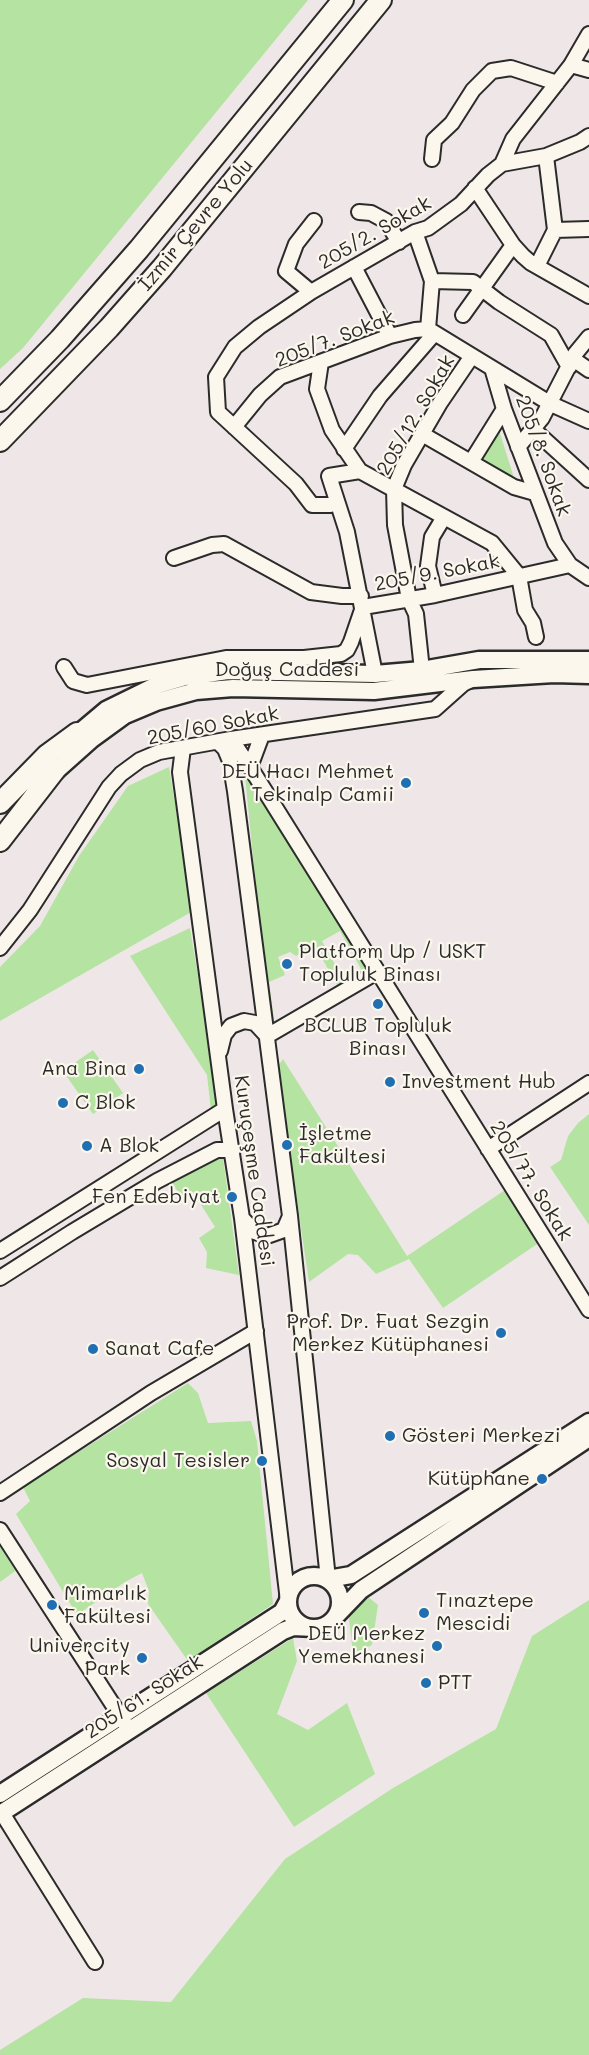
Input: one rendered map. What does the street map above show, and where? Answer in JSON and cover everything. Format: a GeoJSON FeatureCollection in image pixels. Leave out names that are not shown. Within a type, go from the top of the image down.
{"type":"FeatureCollection","features":[{"type":"Feature","properties":{"kind":"highway","name":"İzmir Çevre Yolu"},"geometry":{"type":"LineString","coordinates":[[0,400],[60,339],[139,249],[343,0]]}},
{"type":"Feature","properties":{"kind":"highway","name":"İzmir Çevre Yolu"},"geometry":{"type":"LineString","coordinates":[[0,441],[109,328],[169,259],[381,0]]}},
{"type":"Feature","properties":{"kind":"highway"},"geometry":{"type":"LineString","coordinates":[[0,456],[109,328]]}},
{"type":"Feature","properties":{"kind":"highway"},"geometry":{"type":"LineString","coordinates":[[0,803],[47,755],[76,733]]}},
{"type":"Feature","properties":{"kind":"highway"},"geometry":{"type":"LineString","coordinates":[[0,841],[55,770]]}},
{"type":"Feature","properties":{"kind":"main road","name":"Doğuş Caddesi"},"geometry":{"type":"LineString","coordinates":[[0,815],[76,733],[106,710],[137,693],[185,677],[228,671],[375,674],[422,670],[479,660],[589,660]]}},
{"type":"Feature","properties":{"kind":"main road","name":"Doğuş Caddesi"},"geometry":{"type":"LineString","coordinates":[[0,832],[55,770],[125,715],[156,702],[196,691],[232,688],[375,691],[473,680],[554,674],[589,675]]}},
{"type":"Feature","properties":{"kind":"main road"},"geometry":{"type":"LineString","coordinates":[[328,1579],[351,1575],[589,1422]]}},
{"type":"Feature","properties":{"kind":"main road"},"geometry":{"type":"LineString","coordinates":[[336,1616],[340,1607],[339,1592],[328,1579],[320,1576],[305,1577],[293,1587],[288,1601],[292,1617],[305,1627],[314,1628],[327,1625],[336,1616],[361,1590],[589,1438]]}},
{"type":"Feature","properties":{"kind":"main road","name":"205/61. Sokak"},"geometry":{"type":"LineString","coordinates":[[1,1813],[282,1612],[288,1601]]}},
{"type":"Feature","properties":{"kind":"main road","name":"205/61. Sokak"},"geometry":{"type":"LineString","coordinates":[[0,1794],[284,1631],[292,1627],[314,1628]]}},
{"type":"Feature","properties":{"kind":"street"},"geometry":{"type":"LineString","coordinates":[[502,164],[513,139],[571,65],[589,34]]}},
{"type":"Feature","properties":{"kind":"street"},"geometry":{"type":"LineString","coordinates":[[571,65],[589,70]]}},
{"type":"Feature","properties":{"kind":"street"},"geometry":{"type":"LineString","coordinates":[[432,159],[434,140],[452,123],[473,90],[492,71],[511,68],[557,82]]}},
{"type":"Feature","properties":{"kind":"street"},"geometry":{"type":"LineString","coordinates":[[502,164],[546,156],[589,136]]}},
{"type":"Feature","properties":{"kind":"street"},"geometry":{"type":"LineString","coordinates":[[537,266],[555,230],[546,156]]}},
{"type":"Feature","properties":{"kind":"street","name":"205/2. Sokak"},"geometry":{"type":"LineString","coordinates":[[337,503],[312,505],[296,484],[218,412],[216,377],[235,347],[259,327],[310,292],[415,232],[428,228],[460,204],[502,164]]}},
{"type":"Feature","properties":{"kind":"street"},"geometry":{"type":"LineString","coordinates":[[475,188],[513,245],[537,266],[589,296]]}},
{"type":"Feature","properties":{"kind":"street"},"geometry":{"type":"LineString","coordinates":[[359,212],[371,213],[386,221],[399,242]]}},
{"type":"Feature","properties":{"kind":"street"},"geometry":{"type":"LineString","coordinates":[[310,292],[286,272],[296,244],[314,221]]}},
{"type":"Feature","properties":{"kind":"street"},"geometry":{"type":"LineString","coordinates":[[555,230],[589,229]]}},
{"type":"Feature","properties":{"kind":"street"},"geometry":{"type":"LineString","coordinates":[[344,449],[380,396],[431,332],[432,281],[415,232]]}},
{"type":"Feature","properties":{"kind":"street"},"geometry":{"type":"LineString","coordinates":[[463,315],[513,245]]}},
{"type":"Feature","properties":{"kind":"street"},"geometry":{"type":"LineString","coordinates":[[354,267],[390,336]]}},
{"type":"Feature","properties":{"kind":"street"},"geometry":{"type":"LineString","coordinates":[[432,281],[473,282],[481,290],[551,335],[571,363],[589,370]]}},
{"type":"Feature","properties":{"kind":"street","name":"205/7. Sokak"},"geometry":{"type":"LineString","coordinates":[[234,427],[260,395],[280,377],[390,336],[415,330],[431,332]]}},
{"type":"Feature","properties":{"kind":"street"},"geometry":{"type":"LineString","coordinates":[[431,332],[551,404],[589,421]]}},
{"type":"Feature","properties":{"kind":"street"},"geometry":{"type":"LineString","coordinates":[[518,447],[534,430],[551,404],[571,363],[589,337]]}},
{"type":"Feature","properties":{"kind":"street","name":"205/12. Sokak"},"geometry":{"type":"LineString","coordinates":[[422,670],[416,614],[409,599],[395,525],[394,489],[404,465],[440,403],[472,356]]}},
{"type":"Feature","properties":{"kind":"street"},"geometry":{"type":"LineString","coordinates":[[321,362],[317,389],[332,430],[360,471],[492,543],[519,576],[525,610],[533,623],[536,637]]}},
{"type":"Feature","properties":{"kind":"street","name":"205/8. Sokak"},"geometry":{"type":"LineString","coordinates":[[492,368],[504,409],[555,543],[570,565],[589,578]]}},
{"type":"Feature","properties":{"kind":"street"},"geometry":{"type":"LineString","coordinates":[[471,462],[504,409]]}},
{"type":"Feature","properties":{"kind":"street"},"geometry":{"type":"LineString","coordinates":[[534,430],[589,480]]}},
{"type":"Feature","properties":{"kind":"street"},"geometry":{"type":"LineString","coordinates":[[422,434],[514,487],[535,493]]}},
{"type":"Feature","properties":{"kind":"street","name":"205/12. Sokak"},"geometry":{"type":"LineString","coordinates":[[360,471],[329,476],[347,532],[375,674]]}},
{"type":"Feature","properties":{"kind":"street"},"geometry":{"type":"LineString","coordinates":[[435,595],[428,566],[432,537],[444,517]]}},
{"type":"Feature","properties":{"kind":"street"},"geometry":{"type":"LineString","coordinates":[[174,558],[212,545],[224,544],[311,592],[362,601]]}},
{"type":"Feature","properties":{"kind":"street","name":"205/9. Sokak"},"geometry":{"type":"LineString","coordinates":[[64,667],[73,681],[87,685],[226,658],[330,657],[347,650],[362,601],[409,599],[435,595],[570,565]]}},
{"type":"Feature","properties":{"kind":"street","name":"205/60 Sokak"},"geometry":{"type":"LineString","coordinates":[[0,948],[30,910],[110,787],[121,774],[140,760],[159,752],[225,740],[435,710],[463,684],[473,680]]}},
{"type":"Feature","properties":{"kind":"street"},"geometry":{"type":"LineString","coordinates":[[436,683],[448,687],[451,695]]}},
{"type":"Feature","properties":{"kind":"street"},"geometry":{"type":"LineString","coordinates":[[250,766],[262,735]]}},
{"type":"Feature","properties":{"kind":"street","name":"205/77. Sokak"},"geometry":{"type":"LineString","coordinates":[[225,740],[250,766],[589,1310]]}},
{"type":"Feature","properties":{"kind":"street","name":"Kuruçeşme Caddesi"},"geometry":{"type":"LineString","coordinates":[[225,740],[225,750],[230,761],[290,1216],[328,1579]]}},
{"type":"Feature","properties":{"kind":"street","name":"Kuruçeşme Caddesi"},"geometry":{"type":"LineString","coordinates":[[183,748],[180,772],[242,1218],[288,1601]]}},
{"type":"Feature","properties":{"kind":"street"},"geometry":{"type":"LineString","coordinates":[[218,1055],[224,1035],[231,1026],[244,1021],[255,1023],[267,1036],[377,972]]}},
{"type":"Feature","properties":{"kind":"street"},"geometry":{"type":"LineString","coordinates":[[488,1149],[589,1083]]}},
{"type":"Feature","properties":{"kind":"street"},"geometry":{"type":"LineString","coordinates":[[0,1251],[225,1108]]}},
{"type":"Feature","properties":{"kind":"street"},"geometry":{"type":"LineString","coordinates":[[0,1278],[157,1181],[218,1150],[233,1150]]}},
{"type":"Feature","properties":{"kind":"street"},"geometry":{"type":"LineString","coordinates":[[242,1218],[255,1232],[267,1236],[284,1230],[290,1216]]}},
{"type":"Feature","properties":{"kind":"street"},"geometry":{"type":"LineString","coordinates":[[0,1493],[151,1392],[256,1330]]}},
{"type":"Feature","properties":{"kind":"street"},"geometry":{"type":"LineString","coordinates":[[0,1530],[125,1724]]}},
{"type":"Feature","properties":{"kind":"street"},"geometry":{"type":"LineString","coordinates":[[1,1813],[95,1962]]}},
{"type":"Feature","properties":{"kind":"green space"},"geometry":{"type":"Polygon","coordinates":[[[0,0],[308,0],[23,348],[0,369],[0,0]]]}},
{"type":"Feature","properties":{"kind":"green space"},"geometry":{"type":"Polygon","coordinates":[[[497,424],[516,484],[474,460],[497,424]]]}},
{"type":"Feature","properties":{"kind":"green space"},"geometry":{"type":"Polygon","coordinates":[[[244,765],[371,972],[365,976],[340,931],[322,941],[347,986],[340,990],[315,946],[296,956],[290,952],[278,957],[285,975],[269,982],[275,1027],[270,1030],[244,765]]]}},
{"type":"Feature","properties":{"kind":"green space"},"geometry":{"type":"Polygon","coordinates":[[[169,767],[193,911],[0,1021],[0,967],[40,926],[79,856],[128,786],[169,767]]]}},
{"type":"Feature","properties":{"kind":"green space"},"geometry":{"type":"Polygon","coordinates":[[[190,928],[220,1108],[211,1111],[207,1075],[130,956],[190,928]]]}},
{"type":"Feature","properties":{"kind":"green space"},"geometry":{"type":"Polygon","coordinates":[[[93,1050],[123,1093],[93,1114],[63,1071],[93,1050]]]}},
{"type":"Feature","properties":{"kind":"green space"},"geometry":{"type":"Polygon","coordinates":[[[283,1059],[407,1256],[508,1188],[543,1240],[443,1308],[409,1259],[376,1274],[358,1255],[348,1254],[309,1282],[281,1093],[278,1066],[283,1059]]]}},
{"type":"Feature","properties":{"kind":"green space"},"geometry":{"type":"Polygon","coordinates":[[[589,1114],[589,1225],[550,1167],[561,1160],[568,1136],[589,1114]]]}},
{"type":"Feature","properties":{"kind":"green space"},"geometry":{"type":"Polygon","coordinates":[[[218,1156],[223,1158],[239,1275],[206,1268],[207,1252],[199,1238],[215,1227],[193,1192],[181,1197],[170,1179],[218,1156]]]}},
{"type":"Feature","properties":{"kind":"green space"},"geometry":{"type":"Polygon","coordinates":[[[188,1383],[198,1393],[208,1423],[251,1421],[257,1441],[273,1604],[188,1661],[148,1604],[149,1591],[142,1573],[77,1615],[16,1514],[30,1501],[23,1487],[188,1383]]]}},
{"type":"Feature","properties":{"kind":"green space"},"geometry":{"type":"Polygon","coordinates":[[[0,1541],[18,1569],[0,1582],[0,1541]]]}},
{"type":"Feature","properties":{"kind":"green space"},"geometry":{"type":"Polygon","coordinates":[[[362,1592],[378,1605],[372,1645],[353,1654],[348,1610],[362,1592]]]}},
{"type":"Feature","properties":{"kind":"green space"},"geometry":{"type":"Polygon","coordinates":[[[589,1600],[589,2055],[0,2055],[0,2050],[83,1998],[171,2002],[285,1859],[393,1788],[496,1729],[532,1636],[589,1600]]]}},
{"type":"Feature","properties":{"kind":"green space"},"geometry":{"type":"Polygon","coordinates":[[[293,1638],[297,1661],[277,1714],[308,1730],[347,1703],[375,1774],[294,1827],[206,1693],[293,1638]]]}},
{"type":"Feature","properties":{"kind":"place","name":"DEÜ Hacı Mehmet Tekinalp Camii"},"geometry":{"type":"Point","coordinates":[406,783]}},
{"type":"Feature","properties":{"kind":"place","name":"Platform Up / USKT Topluluk Binası"},"geometry":{"type":"Point","coordinates":[287,964]}},
{"type":"Feature","properties":{"kind":"place","name":"BCLUB Topluluk Binası"},"geometry":{"type":"Point","coordinates":[378,1004]}},
{"type":"Feature","properties":{"kind":"place","name":"Ana Bina"},"geometry":{"type":"Point","coordinates":[139,1069]}},
{"type":"Feature","properties":{"kind":"place","name":"Investment Hub"},"geometry":{"type":"Point","coordinates":[390,1082]}},
{"type":"Feature","properties":{"kind":"place","name":"C Blok"},"geometry":{"type":"Point","coordinates":[63,1103]}},
{"type":"Feature","properties":{"kind":"place","name":"İşletme Fakültesi"},"geometry":{"type":"Point","coordinates":[287,1145]}},
{"type":"Feature","properties":{"kind":"place","name":"A Blok"},"geometry":{"type":"Point","coordinates":[87,1146]}},
{"type":"Feature","properties":{"kind":"place","name":"Fen Edebiyat"},"geometry":{"type":"Point","coordinates":[232,1197]}},
{"type":"Feature","properties":{"kind":"place","name":"Prof. Dr. Fuat Sezgin Merkez Kütüphanesi"},"geometry":{"type":"Point","coordinates":[501,1333]}},
{"type":"Feature","properties":{"kind":"place","name":"Sanat Cafe"},"geometry":{"type":"Point","coordinates":[93,1349]}},
{"type":"Feature","properties":{"kind":"place","name":"Gösteri Merkezi"},"geometry":{"type":"Point","coordinates":[390,1436]}},
{"type":"Feature","properties":{"kind":"place","name":"Sosyal Tesisler"},"geometry":{"type":"Point","coordinates":[262,1461]}},
{"type":"Feature","properties":{"kind":"place","name":"Kütüphane"},"geometry":{"type":"Point","coordinates":[542,1479]}},
{"type":"Feature","properties":{"kind":"place","name":"Mimarlık Fakültesi"},"geometry":{"type":"Point","coordinates":[52,1605]}},
{"type":"Feature","properties":{"kind":"place","name":"Tınaztepe Mescidi"},"geometry":{"type":"Point","coordinates":[424,1613]}},
{"type":"Feature","properties":{"kind":"place","name":"DEÜ Merkez Yemekhanesi"},"geometry":{"type":"Point","coordinates":[437,1646]}},
{"type":"Feature","properties":{"kind":"place","name":"Univercity Park"},"geometry":{"type":"Point","coordinates":[142,1658]}},
{"type":"Feature","properties":{"kind":"place","name":"PTT"},"geometry":{"type":"Point","coordinates":[426,1683]}}]}
